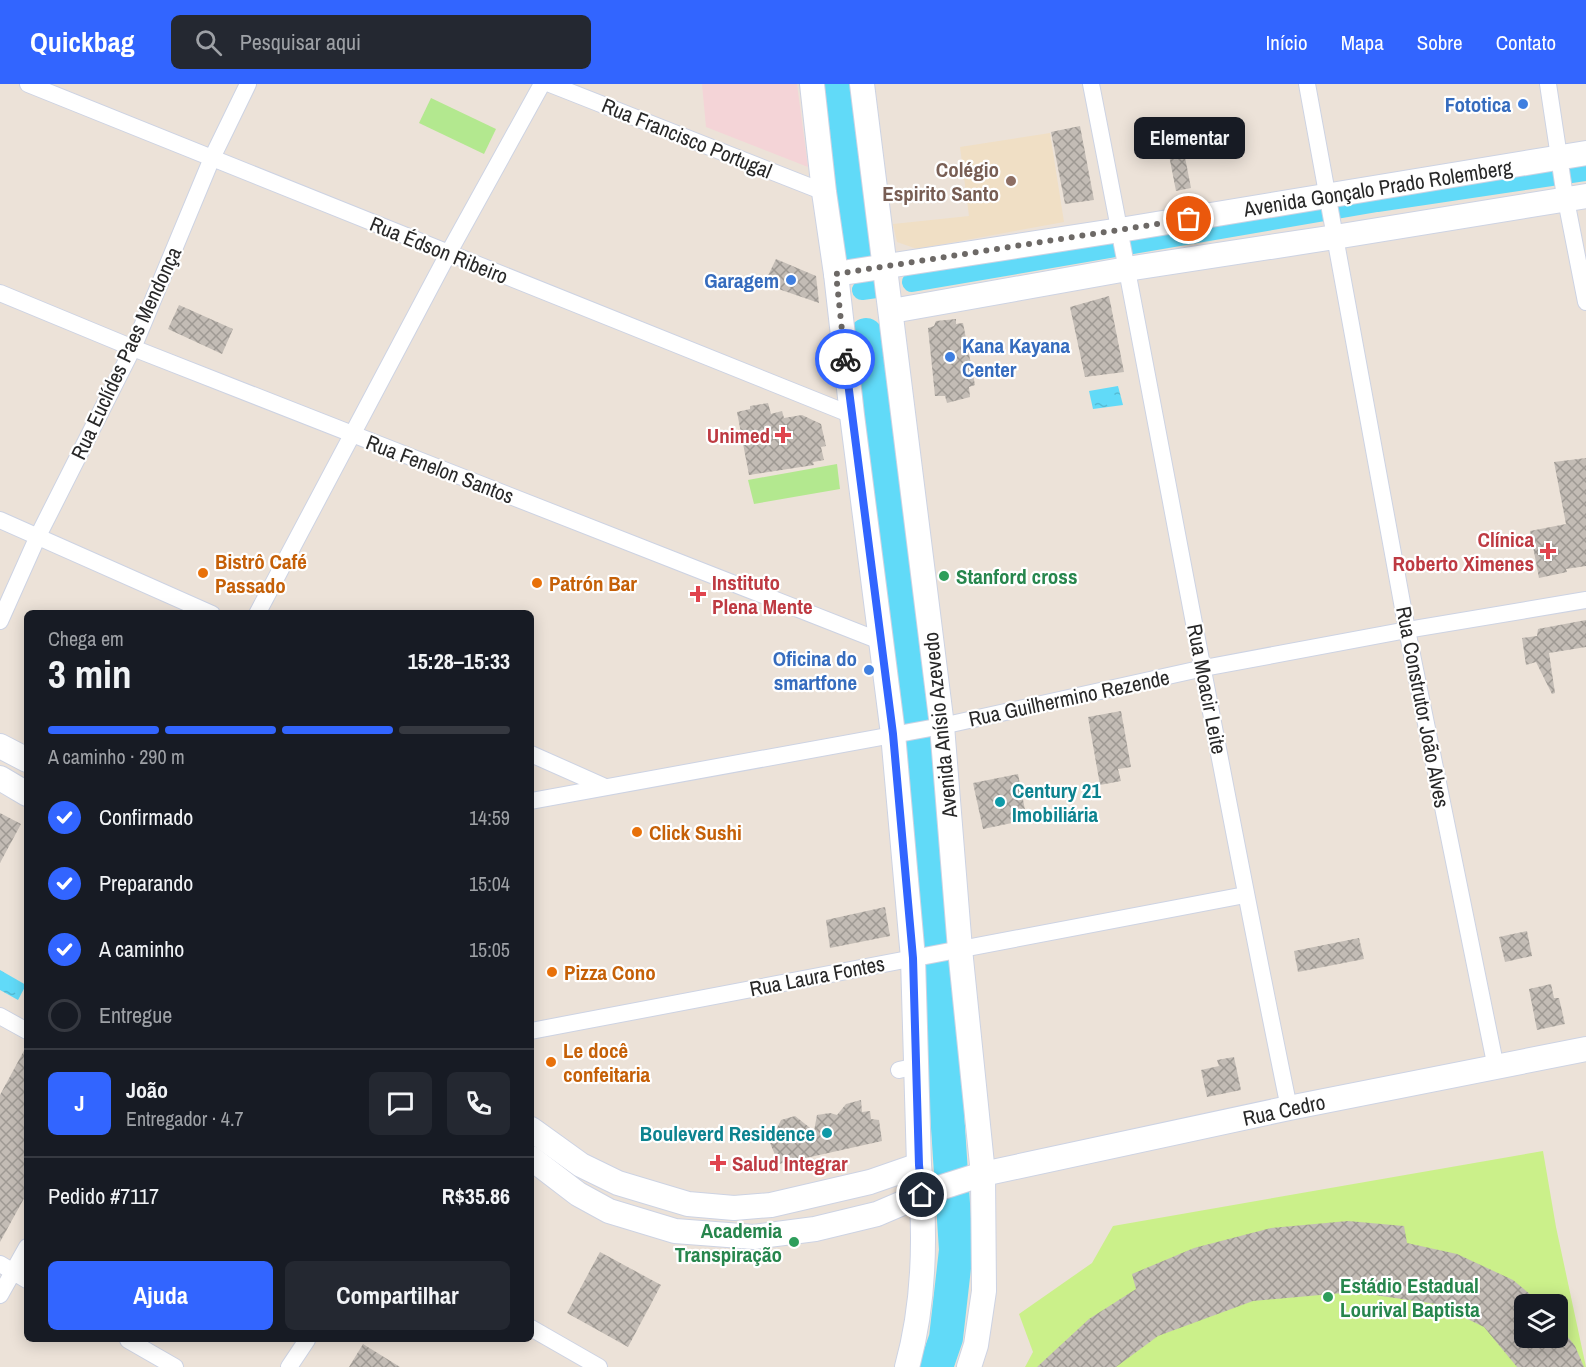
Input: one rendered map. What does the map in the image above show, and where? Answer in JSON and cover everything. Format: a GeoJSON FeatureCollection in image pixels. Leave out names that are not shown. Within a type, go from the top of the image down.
{"type":"FeatureCollection","features":[{"type":"Feature","properties":{"kind":"street","name":"Rua Édson Ribeiro"},"geometry":{"type":"LineString","coordinates":[[28,84],[852,415]]}},
{"type":"Feature","properties":{"kind":"street","name":"Rua Euclídes Paes Mendonça"},"geometry":{"type":"LineString","coordinates":[[0,621],[38,536],[133,348],[212,158],[248,84]]}},
{"type":"Feature","properties":{"kind":"street"},"geometry":{"type":"LineString","coordinates":[[259,610],[448,254],[542,84]]}},
{"type":"Feature","properties":{"kind":"street","name":"Rua Francisco Portugal"},"geometry":{"type":"LineString","coordinates":[[550,84],[824,192]]}},
{"type":"Feature","properties":{"kind":"street"},"geometry":{"type":"LineString","coordinates":[[812,84],[880,641],[899,733],[919,957],[908,1068],[919,1165],[928,1192],[916,1335],[907,1367]]}},
{"type":"Feature","properties":{"kind":"street","name":"Avenida Anísio Azevedo"},"geometry":{"type":"LineString","coordinates":[[862,84],[892,311],[939,727],[984,1291],[976,1345],[969,1367]]}},
{"type":"Feature","properties":{"kind":"street"},"geometry":{"type":"LineString","coordinates":[[1091,84],[1120,235]]}},
{"type":"Feature","properties":{"kind":"street","name":"Rua Construtor João Alves"},"geometry":{"type":"LineString","coordinates":[[1306,84],[1407,630],[1496,1068]]}},
{"type":"Feature","properties":{"kind":"street"},"geometry":{"type":"LineString","coordinates":[[1548,84],[1560,162],[1572,195],[1586,302]]}},
{"type":"Feature","properties":{"kind":"street","name":"Avenida Gonçalo Prado Rolemberg"},"geometry":{"type":"LineString","coordinates":[[836,274],[1120,235],[1560,162],[1586,153]]}},
{"type":"Feature","properties":{"kind":"street","name":"Avenida Gonçalo Prado Rolemberg"},"geometry":{"type":"LineString","coordinates":[[892,311],[1126,264],[1572,195]]}},
{"type":"Feature","properties":{"kind":"street","name":"Rua Moacir Leite"},"geometry":{"type":"LineString","coordinates":[[1120,235],[1204,668],[1245,895],[1289,1108]]}},
{"type":"Feature","properties":{"kind":"street","name":"Rua Fenelon Santos"},"geometry":{"type":"LineString","coordinates":[[0,293],[133,348],[880,641]]}},
{"type":"Feature","properties":{"kind":"street"},"geometry":{"type":"LineString","coordinates":[[0,520],[204,610]]}},
{"type":"Feature","properties":{"kind":"street","name":"Rua Guilhermino Rezende"},"geometry":{"type":"LineString","coordinates":[[899,733],[939,727],[1204,668],[1407,630],[1586,600]]}},
{"type":"Feature","properties":{"kind":"street"},"geometry":{"type":"LineString","coordinates":[[534,800],[899,733]]}},
{"type":"Feature","properties":{"kind":"street"},"geometry":{"type":"LineString","coordinates":[[0,746],[24,758]]}},
{"type":"Feature","properties":{"kind":"street"},"geometry":{"type":"LineString","coordinates":[[534,755],[603,786]]}},
{"type":"Feature","properties":{"kind":"street"},"geometry":{"type":"LineString","coordinates":[[0,778],[24,792]]}},
{"type":"Feature","properties":{"kind":"street","name":"Rua Laura Fontes"},"geometry":{"type":"LineString","coordinates":[[534,1030],[1245,895]]}},
{"type":"Feature","properties":{"kind":"street"},"geometry":{"type":"LineString","coordinates":[[0,1016],[24,1029]]}},
{"type":"Feature","properties":{"kind":"street","name":"Rua Cedro"},"geometry":{"type":"LineString","coordinates":[[534,1160],[578,1194],[609,1211],[675,1231],[754,1237],[815,1229],[877,1214],[928,1192],[976,1176],[1289,1108],[1586,1049]]}},
{"type":"Feature","properties":{"kind":"street"},"geometry":{"type":"LineString","coordinates":[[534,1131],[581,1165],[618,1183],[688,1204],[734,1208],[771,1205],[870,1182],[919,1165]]}},
{"type":"Feature","properties":{"kind":"street"},"geometry":{"type":"LineString","coordinates":[[0,1295],[24,1252]]}},
{"type":"Feature","properties":{"kind":"street"},"geometry":{"type":"LineString","coordinates":[[534,1330],[599,1367]]}},
{"type":"Feature","properties":{"kind":"street"},"geometry":{"type":"LineString","coordinates":[[131,1342],[175,1367]]}},
{"type":"Feature","properties":{"kind":"street"},"geometry":{"type":"LineString","coordinates":[[289,1367],[306,1342]]}},
{"type":"Feature","properties":{"kind":"shaded area"},"geometry":{"type":"Polygon","coordinates":[[[702,84],[797,84],[808,167],[706,127],[702,84]]]}},
{"type":"Feature","properties":{"kind":"shaded area","name":"Colégio Espirito Santo"},"geometry":{"type":"Polygon","coordinates":[[[1050,133],[1064,222],[917,249],[897,242],[893,224],[969,216],[960,147],[1050,133]]]}},
{"type":"Feature","properties":{"kind":"green space"},"geometry":{"type":"Polygon","coordinates":[[[431,98],[496,129],[484,154],[419,123],[431,98]]]}},
{"type":"Feature","properties":{"kind":"green space"},"geometry":{"type":"Polygon","coordinates":[[[837,464],[840,489],[754,504],[748,480],[837,464]]]}},
{"type":"Feature","properties":{"kind":"green space","name":"Estádio Estadual Lourival Baptista"},"geometry":{"type":"Polygon","coordinates":[[[1543,1151],[1556,1227],[1586,1367],[1025,1367],[1033,1352],[1019,1314],[1092,1263],[1113,1226],[1543,1151]]]}},
{"type":"Feature","properties":{"kind":"water"},"geometry":{"type":"Polygon","coordinates":[[[1118,386],[1123,405],[1093,409],[1089,391],[1118,386]]]}},
{"type":"Feature","properties":{"kind":"water"},"geometry":{"type":"Polygon","coordinates":[[[0,970],[24,984],[18,1000],[0,990],[0,970]]]}},
{"type":"Feature","properties":{"kind":"building"},"geometry":{"type":"Polygon","coordinates":[[[1080,126],[1094,200],[1065,204],[1051,132],[1080,126]]]}},
{"type":"Feature","properties":{"kind":"building"},"geometry":{"type":"Polygon","coordinates":[[[1183,147],[1191,188],[1176,191],[1168,150],[1183,147]]]}},
{"type":"Feature","properties":{"kind":"building","name":"Garagem"},"geometry":{"type":"Polygon","coordinates":[[[776,259],[816,276],[819,303],[764,284],[776,259]]]}},
{"type":"Feature","properties":{"kind":"building"},"geometry":{"type":"Polygon","coordinates":[[[1109,296],[1124,372],[1085,377],[1070,307],[1109,296]]]}},
{"type":"Feature","properties":{"kind":"building"},"geometry":{"type":"Polygon","coordinates":[[[179,305],[233,329],[222,354],[168,329],[179,305]]]}},
{"type":"Feature","properties":{"kind":"building","name":"Kana Kayana Center"},"geometry":{"type":"Polygon","coordinates":[[[956,319],[956,324],[963,323],[975,385],[969,387],[970,397],[947,403],[945,396],[935,396],[928,328],[934,326],[936,321],[956,319]]]}},
{"type":"Feature","properties":{"kind":"building","name":"Unimed"},"geometry":{"type":"Polygon","coordinates":[[[768,403],[771,414],[782,411],[784,418],[802,415],[821,424],[826,446],[821,447],[824,460],[813,462],[814,465],[749,475],[737,412],[750,409],[750,406],[768,403]]]}},
{"type":"Feature","properties":{"kind":"building"},"geometry":{"type":"Polygon","coordinates":[[[1586,458],[1586,566],[1566,569],[1567,572],[1539,578],[1530,531],[1566,524],[1554,462],[1586,458]]]}},
{"type":"Feature","properties":{"kind":"building"},"geometry":{"type":"Polygon","coordinates":[[[1586,620],[1586,647],[1549,653],[1555,693],[1552,694],[1536,662],[1526,665],[1522,638],[1537,636],[1538,629],[1586,620]]]}},
{"type":"Feature","properties":{"kind":"building"},"geometry":{"type":"Polygon","coordinates":[[[1121,711],[1131,767],[1118,769],[1121,781],[1100,785],[1088,717],[1121,711]]]}},
{"type":"Feature","properties":{"kind":"building","name":"Century 21 Imobiliária"},"geometry":{"type":"Polygon","coordinates":[[[1018,774],[1027,820],[983,829],[973,783],[1018,774]]]}},
{"type":"Feature","properties":{"kind":"building"},"geometry":{"type":"Polygon","coordinates":[[[0,813],[21,824],[0,863],[0,813]]]}},
{"type":"Feature","properties":{"kind":"building"},"geometry":{"type":"Polygon","coordinates":[[[885,907],[890,936],[830,948],[826,920],[885,907]]]}},
{"type":"Feature","properties":{"kind":"building"},"geometry":{"type":"Polygon","coordinates":[[[1527,931],[1532,956],[1505,962],[1499,937],[1527,931]]]}},
{"type":"Feature","properties":{"kind":"building"},"geometry":{"type":"Polygon","coordinates":[[[1359,938],[1364,959],[1298,972],[1294,951],[1359,938]]]}},
{"type":"Feature","properties":{"kind":"building"},"geometry":{"type":"Polygon","coordinates":[[[1551,984],[1554,998],[1559,998],[1565,1024],[1537,1030],[1529,989],[1551,984]]]}},
{"type":"Feature","properties":{"kind":"building"},"geometry":{"type":"Polygon","coordinates":[[[24,1051],[24,1198],[0,1242],[0,1095],[24,1051]]]}},
{"type":"Feature","properties":{"kind":"building"},"geometry":{"type":"Polygon","coordinates":[[[1234,1057],[1241,1090],[1207,1097],[1201,1070],[1219,1066],[1217,1060],[1234,1057]]]}},
{"type":"Feature","properties":{"kind":"building","name":"Bouleverd Residence"},"geometry":{"type":"Polygon","coordinates":[[[861,1100],[862,1112],[870,1111],[871,1119],[879,1120],[882,1141],[779,1164],[770,1143],[781,1120],[795,1116],[814,1131],[817,1115],[830,1113],[837,1115],[846,1104],[861,1100]]]}},
{"type":"Feature","properties":{"kind":"building"},"geometry":{"type":"Polygon","coordinates":[[[1348,1221],[1404,1226],[1407,1243],[1457,1254],[1513,1280],[1530,1294],[1514,1294],[1514,1348],[1568,1348],[1568,1337],[1575,1346],[1584,1367],[1517,1367],[1484,1327],[1436,1304],[1354,1292],[1253,1301],[1158,1336],[1116,1367],[1037,1367],[1089,1319],[1136,1289],[1132,1274],[1194,1248],[1271,1228],[1348,1221]]]}},
{"type":"Feature","properties":{"kind":"building"},"geometry":{"type":"Polygon","coordinates":[[[600,1252],[661,1285],[628,1347],[567,1313],[600,1252]]]}},
{"type":"Feature","properties":{"kind":"building"},"geometry":{"type":"Polygon","coordinates":[[[363,1344],[400,1367],[349,1367],[363,1344]]]}},
{"type":"Feature","properties":{"kind":"waterway"},"geometry":{"type":"LineString","coordinates":[[836,84],[857,251]]}},
{"type":"Feature","properties":{"kind":"waterway"},"geometry":{"type":"LineString","coordinates":[[912,282],[1377,202],[1586,171]]}},
{"type":"Feature","properties":{"kind":"waterway"},"geometry":{"type":"LineString","coordinates":[[862,290],[876,288]]}},
{"type":"Feature","properties":{"kind":"waterway"},"geometry":{"type":"LineString","coordinates":[[866,335],[904,614],[933,897],[956,1250],[946,1338],[936,1367]]}},
{"type":"Feature","properties":{"kind":"way so far"},"geometry":{"type":"LineString","coordinates":[[845,359],[836,274],[1189,219]]}},
{"type":"Feature","properties":{"kind":"place","name":"Fototica"},"geometry":{"type":"Point","coordinates":[1523,104]}},
{"type":"Feature","properties":{"kind":"place","name":"Colégio Espirito Santo"},"geometry":{"type":"Point","coordinates":[1011,181]}},
{"type":"Feature","properties":{"kind":"place","name":"Elementar"},"geometry":{"type":"Point","coordinates":[1189,219]}},
{"type":"Feature","properties":{"kind":"place","name":"Garagem"},"geometry":{"type":"Point","coordinates":[791,280]}},
{"type":"Feature","properties":{"kind":"place","name":"Kana Kayana Center"},"geometry":{"type":"Point","coordinates":[950,357]}},
{"type":"Feature","properties":{"kind":"place","name":"Unimed"},"geometry":{"type":"Point","coordinates":[783,435]}},
{"type":"Feature","properties":{"kind":"place","name":"Clínica Roberto Ximenes"},"geometry":{"type":"Point","coordinates":[1548,551]}},
{"type":"Feature","properties":{"kind":"place","name":"Bistrô Café Passado"},"geometry":{"type":"Point","coordinates":[203,573]}},
{"type":"Feature","properties":{"kind":"place","name":"Stanford cross"},"geometry":{"type":"Point","coordinates":[944,576]}},
{"type":"Feature","properties":{"kind":"place","name":"Patrón Bar"},"geometry":{"type":"Point","coordinates":[537,583]}},
{"type":"Feature","properties":{"kind":"place","name":"Instituto Plena Mente"},"geometry":{"type":"Point","coordinates":[698,594]}},
{"type":"Feature","properties":{"kind":"place","name":"Oficina do smartfone"},"geometry":{"type":"Point","coordinates":[869,670]}},
{"type":"Feature","properties":{"kind":"place","name":"Century 21 Imobiliária"},"geometry":{"type":"Point","coordinates":[1000,802]}},
{"type":"Feature","properties":{"kind":"place","name":"Click Sushi"},"geometry":{"type":"Point","coordinates":[637,832]}},
{"type":"Feature","properties":{"kind":"place","name":"Pizza Cono"},"geometry":{"type":"Point","coordinates":[552,972]}},
{"type":"Feature","properties":{"kind":"place","name":"Le docê confeitaria"},"geometry":{"type":"Point","coordinates":[551,1062]}},
{"type":"Feature","properties":{"kind":"place","name":"Bouleverd Residence"},"geometry":{"type":"Point","coordinates":[827,1133]}},
{"type":"Feature","properties":{"kind":"place","name":"Salud Integrar"},"geometry":{"type":"Point","coordinates":[718,1163]}},
{"type":"Feature","properties":{"kind":"place","name":"Academia Transpiração"},"geometry":{"type":"Point","coordinates":[794,1242]}},
{"type":"Feature","properties":{"kind":"place","name":"Estádio Estadual Lourival Baptista"},"geometry":{"type":"Point","coordinates":[1328,1297]}},
{"type":"Feature","properties":{"kind":"route"},"geometry":{"type":"LineString","coordinates":[[845,359],[893,734],[913,958],[919,1165],[922,1195]]}}]}
